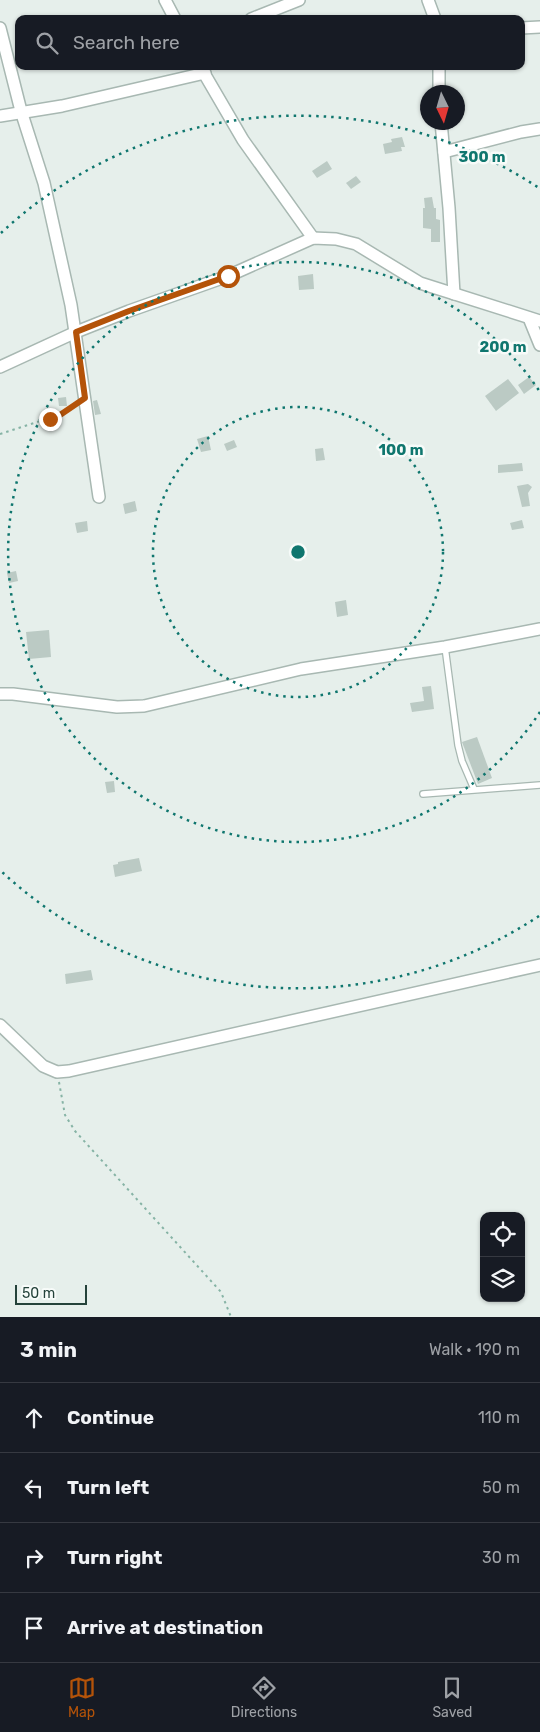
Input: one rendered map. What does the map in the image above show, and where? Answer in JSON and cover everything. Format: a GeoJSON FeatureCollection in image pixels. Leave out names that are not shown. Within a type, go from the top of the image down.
{"type":"FeatureCollection","features":[{"type":"Feature","properties":{"kind":"street"},"geometry":{"type":"LineString","coordinates":[[165,0],[173,15]]}},
{"type":"Feature","properties":{"kind":"street"},"geometry":{"type":"LineString","coordinates":[[261,15],[299,0]]}},
{"type":"Feature","properties":{"kind":"street"},"geometry":{"type":"LineString","coordinates":[[428,0],[434,15]]}},
{"type":"Feature","properties":{"kind":"street"},"geometry":{"type":"LineString","coordinates":[[525,28],[540,27]]}},
{"type":"Feature","properties":{"kind":"street"},"geometry":{"type":"LineString","coordinates":[[0,28],[21,112],[44,183],[76,332],[99,497]]}},
{"type":"Feature","properties":{"kind":"street"},"geometry":{"type":"LineString","coordinates":[[0,116],[71,104],[203,70],[243,140],[314,238]]}},
{"type":"Feature","properties":{"kind":"street"},"geometry":{"type":"LineString","coordinates":[[439,70],[440,85]]}},
{"type":"Feature","properties":{"kind":"street"},"geometry":{"type":"LineString","coordinates":[[442,130],[454,294]]}},
{"type":"Feature","properties":{"kind":"street"},"geometry":{"type":"LineString","coordinates":[[444,152],[521,132],[540,130]]}},
{"type":"Feature","properties":{"kind":"street"},"geometry":{"type":"LineString","coordinates":[[0,367],[76,332],[228,276],[314,238],[336,238],[348,241],[368,250],[406,276],[420,283],[535,319],[540,345]]}},
{"type":"Feature","properties":{"kind":"street"},"geometry":{"type":"LineString","coordinates":[[0,694],[117,707],[144,706],[301,669],[445,647],[540,629]]}},
{"type":"Feature","properties":{"kind":"street"},"geometry":{"type":"LineString","coordinates":[[0,1025],[3,1038],[43,1066],[57,1072],[69,1071],[540,965]]}},
{"type":"Feature","properties":{"kind":"lane"},"geometry":{"type":"LineString","coordinates":[[445,647],[458,745],[474,789]]}},
{"type":"Feature","properties":{"kind":"lane"},"geometry":{"type":"LineString","coordinates":[[423,794],[540,785]]}},
{"type":"Feature","properties":{"kind":"path"},"geometry":{"type":"LineString","coordinates":[[0,434],[60,415],[85,398]]}},
{"type":"Feature","properties":{"kind":"path"},"geometry":{"type":"LineString","coordinates":[[57,1072],[65,1115],[75,1131],[221,1292],[231,1317]]}},
{"type":"Feature","properties":{"kind":"building"},"geometry":{"type":"Polygon","coordinates":[[[402,137],[405,147],[401,147],[402,151],[385,154],[383,144],[392,142],[391,139],[402,137]]]}},
{"type":"Feature","properties":{"kind":"building"},"geometry":{"type":"Polygon","coordinates":[[[327,161],[332,169],[317,178],[312,171],[327,161]]]}},
{"type":"Feature","properties":{"kind":"building"},"geometry":{"type":"Polygon","coordinates":[[[356,176],[361,182],[351,189],[346,183],[356,176]]]}},
{"type":"Feature","properties":{"kind":"building"},"geometry":{"type":"Polygon","coordinates":[[[432,197],[434,208],[436,208],[436,219],[440,220],[440,242],[431,242],[431,229],[423,228],[424,198],[432,197]]]}},
{"type":"Feature","properties":{"kind":"building"},"geometry":{"type":"Polygon","coordinates":[[[313,274],[314,289],[299,290],[298,276],[313,274]]]}},
{"type":"Feature","properties":{"kind":"building"},"geometry":{"type":"Polygon","coordinates":[[[529,377],[536,385],[524,394],[518,385],[529,377]]]}},
{"type":"Feature","properties":{"kind":"building"},"geometry":{"type":"Polygon","coordinates":[[[508,379],[519,393],[496,411],[485,396],[508,379]]]}},
{"type":"Feature","properties":{"kind":"building"},"geometry":{"type":"Polygon","coordinates":[[[66,397],[67,406],[59,406],[58,398],[66,397]]]}},
{"type":"Feature","properties":{"kind":"building"},"geometry":{"type":"Polygon","coordinates":[[[97,400],[101,414],[95,415],[93,401],[97,400]]]}},
{"type":"Feature","properties":{"kind":"building"},"geometry":{"type":"Polygon","coordinates":[[[208,436],[211,450],[201,452],[197,439],[208,436]]]}},
{"type":"Feature","properties":{"kind":"building"},"geometry":{"type":"Polygon","coordinates":[[[234,440],[237,447],[227,451],[224,444],[234,440]]]}},
{"type":"Feature","properties":{"kind":"building"},"geometry":{"type":"Polygon","coordinates":[[[323,448],[325,460],[316,461],[315,449],[323,448]]]}},
{"type":"Feature","properties":{"kind":"building"},"geometry":{"type":"Polygon","coordinates":[[[522,463],[523,471],[498,473],[498,465],[522,463]]]}},
{"type":"Feature","properties":{"kind":"building"},"geometry":{"type":"Polygon","coordinates":[[[528,484],[532,487],[528,493],[530,506],[522,507],[517,486],[528,484]]]}},
{"type":"Feature","properties":{"kind":"building"},"geometry":{"type":"Polygon","coordinates":[[[135,501],[137,511],[125,514],[123,504],[135,501]]]}},
{"type":"Feature","properties":{"kind":"building"},"geometry":{"type":"Polygon","coordinates":[[[522,520],[524,528],[512,530],[510,523],[522,520]]]}},
{"type":"Feature","properties":{"kind":"building"},"geometry":{"type":"Polygon","coordinates":[[[87,521],[88,531],[77,533],[75,523],[87,521]]]}},
{"type":"Feature","properties":{"kind":"building"},"geometry":{"type":"Polygon","coordinates":[[[16,571],[18,581],[9,583],[7,573],[16,571]]]}},
{"type":"Feature","properties":{"kind":"building"},"geometry":{"type":"Polygon","coordinates":[[[346,600],[348,615],[337,617],[335,602],[346,600]]]}},
{"type":"Feature","properties":{"kind":"building"},"geometry":{"type":"Polygon","coordinates":[[[49,630],[51,657],[29,659],[26,632],[49,630]]]}},
{"type":"Feature","properties":{"kind":"building"},"geometry":{"type":"Polygon","coordinates":[[[431,686],[434,709],[412,712],[410,703],[424,701],[422,687],[431,686]]]}},
{"type":"Feature","properties":{"kind":"building"},"geometry":{"type":"Polygon","coordinates":[[[477,737],[492,778],[478,784],[462,742],[477,737]]]}},
{"type":"Feature","properties":{"kind":"building"},"geometry":{"type":"Polygon","coordinates":[[[114,781],[115,792],[107,793],[105,782],[114,781]]]}},
{"type":"Feature","properties":{"kind":"building"},"geometry":{"type":"Polygon","coordinates":[[[139,858],[142,871],[115,877],[113,865],[118,864],[118,862],[139,858]]]}},
{"type":"Feature","properties":{"kind":"building"},"geometry":{"type":"Polygon","coordinates":[[[91,970],[93,980],[66,984],[65,974],[91,970]]]}},
{"type":"Feature","properties":{"kind":"route"},"geometry":{"type":"LineString","coordinates":[[50,419],[60,415],[85,398],[76,332],[228,276]]}}]}
